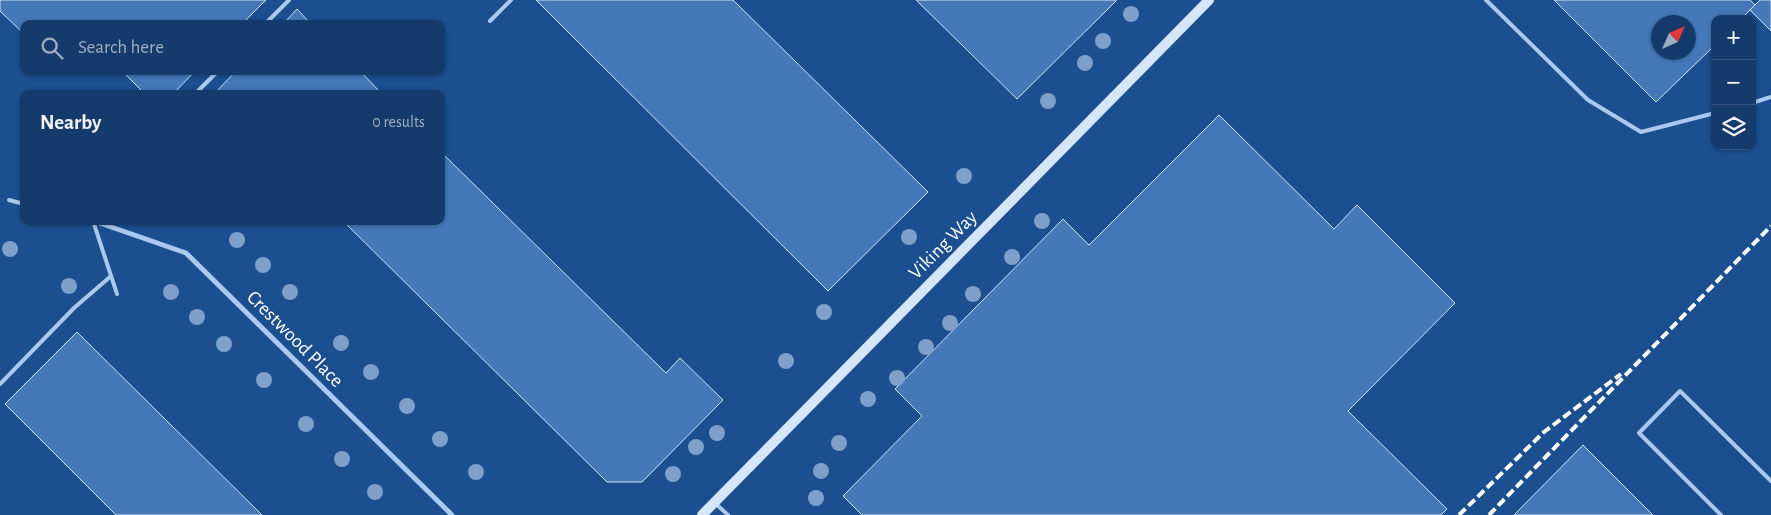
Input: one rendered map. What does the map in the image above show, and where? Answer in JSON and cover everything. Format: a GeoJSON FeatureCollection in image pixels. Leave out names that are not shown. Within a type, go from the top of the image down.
{"type":"FeatureCollection","features":[{"type":"Feature","properties":{"kind":"street","name":"Viking Way"},"geometry":{"type":"LineString","coordinates":[[702,515],[1209,0]]}},
{"type":"Feature","properties":{"kind":"street","name":"Crestwood Place"},"geometry":{"type":"LineString","coordinates":[[106,225],[186,253],[452,515]]}},
{"type":"Feature","properties":{"kind":"lane"},"geometry":{"type":"LineString","coordinates":[[269,20],[289,0]]}},
{"type":"Feature","properties":{"kind":"lane"},"geometry":{"type":"LineString","coordinates":[[490,21],[511,0]]}},
{"type":"Feature","properties":{"kind":"lane"},"geometry":{"type":"LineString","coordinates":[[1486,0],[1588,100],[1641,132],[1711,114]]}},
{"type":"Feature","properties":{"kind":"lane"},"geometry":{"type":"LineString","coordinates":[[199,90],[214,75]]}},
{"type":"Feature","properties":{"kind":"lane"},"geometry":{"type":"LineString","coordinates":[[1756,102],[1771,97]]}},
{"type":"Feature","properties":{"kind":"lane"},"geometry":{"type":"LineString","coordinates":[[9,200],[20,203]]}},
{"type":"Feature","properties":{"kind":"lane"},"geometry":{"type":"LineString","coordinates":[[95,225],[117,294]]}},
{"type":"Feature","properties":{"kind":"lane"},"geometry":{"type":"LineString","coordinates":[[0,384],[74,308],[111,276]]}},
{"type":"Feature","properties":{"kind":"lane"},"geometry":{"type":"LineString","coordinates":[[1721,515],[1639,433],[1680,391],[1771,481]]}},
{"type":"Feature","properties":{"kind":"lane"},"geometry":{"type":"LineString","coordinates":[[714,502],[728,515]]}},
{"type":"Feature","properties":{"kind":"building"},"geometry":{"type":"Polygon","coordinates":[[[0,0],[266,0],[246,20],[20,20],[20,30],[0,11],[0,0]]]}},
{"type":"Feature","properties":{"kind":"building"},"geometry":{"type":"Polygon","coordinates":[[[536,0],[733,0],[928,192],[828,291],[536,0]]]}},
{"type":"Feature","properties":{"kind":"building"},"geometry":{"type":"Polygon","coordinates":[[[916,0],[1116,0],[1116,1],[1017,99],[916,0]]]}},
{"type":"Feature","properties":{"kind":"building"},"geometry":{"type":"Polygon","coordinates":[[[1554,0],[1750,0],[1755,5],[1745,15],[1711,15],[1711,49],[1656,102],[1554,0]]]}},
{"type":"Feature","properties":{"kind":"building"},"geometry":{"type":"Polygon","coordinates":[[[1760,0],[1771,0],[1771,31],[1756,15],[1750,10],[1760,0]]]}},
{"type":"Feature","properties":{"kind":"building"},"geometry":{"type":"Polygon","coordinates":[[[297,9],[307,20],[287,20],[297,9]]]}},
{"type":"Feature","properties":{"kind":"building"},"geometry":{"type":"Polygon","coordinates":[[[126,75],[191,75],[177,90],[141,90],[126,75]]]}},
{"type":"Feature","properties":{"kind":"building"},"geometry":{"type":"Polygon","coordinates":[[[232,75],[364,75],[378,90],[218,90],[232,75]]]}},
{"type":"Feature","properties":{"kind":"building"},"geometry":{"type":"Polygon","coordinates":[[[1219,115],[1334,229],[1357,205],[1455,303],[1348,411],[1447,509],[1441,515],[862,515],[843,496],[922,416],[895,389],[1063,219],[1089,245],[1219,115]]]}},
{"type":"Feature","properties":{"kind":"building"},"geometry":{"type":"Polygon","coordinates":[[[445,156],[666,373],[680,358],[723,400],[642,482],[607,482],[347,225],[445,225],[445,156]]]}},
{"type":"Feature","properties":{"kind":"building"},"geometry":{"type":"Polygon","coordinates":[[[77,332],[262,515],[116,515],[5,404],[77,332]]]}},
{"type":"Feature","properties":{"kind":"building"},"geometry":{"type":"Polygon","coordinates":[[[1583,445],[1653,515],[1514,515],[1583,445]]]}},
{"type":"Feature","properties":{"kind":"railway"},"geometry":{"type":"LineString","coordinates":[[1489,515],[1771,226]]}},
{"type":"Feature","properties":{"kind":"railway"},"geometry":{"type":"LineString","coordinates":[[1459,515],[1544,432],[1621,374]]}}]}
